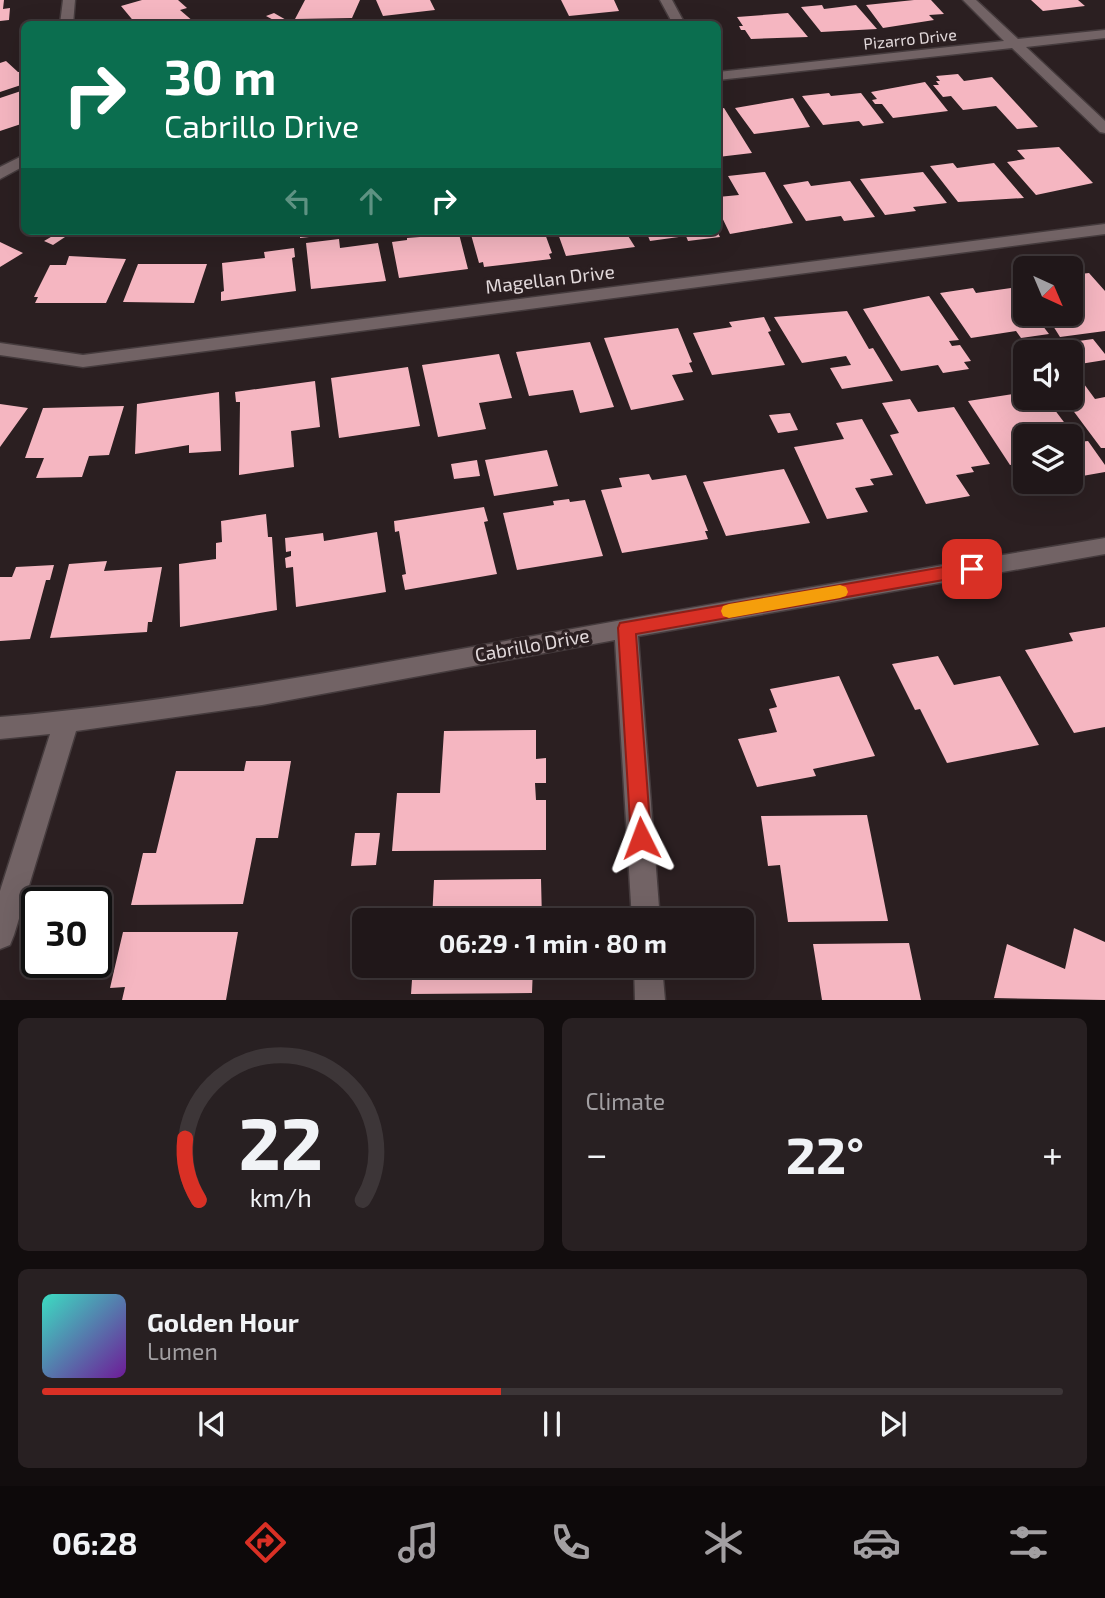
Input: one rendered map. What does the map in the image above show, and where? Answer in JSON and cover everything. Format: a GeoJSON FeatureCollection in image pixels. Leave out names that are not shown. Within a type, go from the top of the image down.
{"type":"FeatureCollection","features":[{"type":"Feature","properties":{"kind":"street"},"geometry":{"type":"LineString","coordinates":[[67,21],[69,0]]}},
{"type":"Feature","properties":{"kind":"street"},"geometry":{"type":"LineString","coordinates":[[666,0],[677,21]]}},
{"type":"Feature","properties":{"kind":"street"},"geometry":{"type":"LineString","coordinates":[[970,0],[1105,129]]}},
{"type":"Feature","properties":{"kind":"street","name":"Pizarro Drive"},"geometry":{"type":"LineString","coordinates":[[721,76],[1018,46],[1105,34]]}},
{"type":"Feature","properties":{"kind":"street"},"geometry":{"type":"LineString","coordinates":[[0,174],[21,162]]}},
{"type":"Feature","properties":{"kind":"street","name":"Magellan Drive"},"geometry":{"type":"LineString","coordinates":[[0,349],[83,361],[1105,229]]}},
{"type":"Feature","properties":{"kind":"street","name":"Cabrillo Drive"},"geometry":{"type":"LineString","coordinates":[[0,728],[66,723],[199,706],[626,628],[1105,546]]}},
{"type":"Feature","properties":{"kind":"street"},"geometry":{"type":"LineString","coordinates":[[626,628],[645,908]]}},
{"type":"Feature","properties":{"kind":"street"},"geometry":{"type":"LineString","coordinates":[[0,935],[66,723]]}},
{"type":"Feature","properties":{"kind":"street"},"geometry":{"type":"LineString","coordinates":[[649,978],[650,999]]}},
{"type":"Feature","properties":{"kind":"building"},"geometry":{"type":"Polygon","coordinates":[[[0,0],[4,0],[3,9],[10,8],[9,20],[0,21],[0,0]]]}},
{"type":"Feature","properties":{"kind":"building"},"geometry":{"type":"Polygon","coordinates":[[[142,0],[178,0],[187,8],[180,10],[193,21],[134,21],[121,6],[142,0]]]}},
{"type":"Feature","properties":{"kind":"building"},"geometry":{"type":"Polygon","coordinates":[[[305,0],[360,0],[352,18],[295,19],[305,0]]]}},
{"type":"Feature","properties":{"kind":"building"},"geometry":{"type":"Polygon","coordinates":[[[376,0],[430,0],[435,10],[383,16],[376,0]]]}},
{"type":"Feature","properties":{"kind":"building"},"geometry":{"type":"Polygon","coordinates":[[[561,0],[614,0],[619,11],[569,16],[561,0]]]}},
{"type":"Feature","properties":{"kind":"building"},"geometry":{"type":"Polygon","coordinates":[[[931,0],[944,14],[929,15],[934,20],[883,28],[866,5],[931,0]]]}},
{"type":"Feature","properties":{"kind":"building"},"geometry":{"type":"Polygon","coordinates":[[[1031,0],[1078,0],[1085,6],[1043,11],[1031,0]]]}},
{"type":"Feature","properties":{"kind":"building"},"geometry":{"type":"Polygon","coordinates":[[[822,5],[824,9],[856,5],[877,29],[821,32],[801,7],[822,5]]]}},
{"type":"Feature","properties":{"kind":"building"},"geometry":{"type":"Polygon","coordinates":[[[274,13],[288,21],[275,21],[266,16],[274,13]]]}},
{"type":"Feature","properties":{"kind":"building"},"geometry":{"type":"Polygon","coordinates":[[[788,13],[808,37],[751,39],[745,30],[741,30],[739,26],[743,26],[737,17],[788,13]]]}},
{"type":"Feature","properties":{"kind":"building"},"geometry":{"type":"Polygon","coordinates":[[[6,61],[21,72],[21,85],[0,92],[0,63],[6,61]]]}},
{"type":"Feature","properties":{"kind":"building"},"geometry":{"type":"Polygon","coordinates":[[[958,74],[964,81],[992,77],[1038,127],[1017,129],[996,106],[963,110],[951,96],[943,97],[933,85],[939,85],[936,81],[940,81],[936,76],[958,74]]]}},
{"type":"Feature","properties":{"kind":"building"},"geometry":{"type":"Polygon","coordinates":[[[925,82],[948,111],[893,118],[882,104],[875,104],[872,100],[877,99],[871,92],[925,82]]]}},
{"type":"Feature","properties":{"kind":"building"},"geometry":{"type":"Polygon","coordinates":[[[21,91],[21,124],[0,131],[0,98],[21,91]]]}},
{"type":"Feature","properties":{"kind":"building"},"geometry":{"type":"Polygon","coordinates":[[[829,93],[831,96],[861,93],[884,123],[863,126],[859,121],[823,125],[802,96],[829,93]]]}},
{"type":"Feature","properties":{"kind":"building"},"geometry":{"type":"Polygon","coordinates":[[[793,98],[810,127],[754,134],[735,108],[793,98]]]}},
{"type":"Feature","properties":{"kind":"building"},"geometry":{"type":"Polygon","coordinates":[[[721,108],[724,108],[752,153],[721,157],[721,108]]]}},
{"type":"Feature","properties":{"kind":"building"},"geometry":{"type":"Polygon","coordinates":[[[1059,147],[1093,183],[1036,195],[1007,162],[1025,159],[1017,150],[1059,147]]]}},
{"type":"Feature","properties":{"kind":"building"},"geometry":{"type":"Polygon","coordinates":[[[953,163],[957,168],[994,163],[1024,198],[958,202],[930,166],[953,163]]]}},
{"type":"Feature","properties":{"kind":"building"},"geometry":{"type":"Polygon","coordinates":[[[765,172],[793,223],[730,234],[721,215],[721,197],[739,195],[728,176],[765,172]]]}},
{"type":"Feature","properties":{"kind":"building"},"geometry":{"type":"Polygon","coordinates":[[[923,172],[947,203],[913,207],[916,211],[885,215],[860,179],[923,172]]]}},
{"type":"Feature","properties":{"kind":"building"},"geometry":{"type":"Polygon","coordinates":[[[808,181],[811,186],[850,181],[875,217],[844,221],[841,216],[806,221],[783,185],[808,181]]]}},
{"type":"Feature","properties":{"kind":"building"},"geometry":{"type":"Polygon","coordinates":[[[54,235],[65,237],[53,245],[44,241],[54,235]]]}},
{"type":"Feature","properties":{"kind":"building"},"geometry":{"type":"Polygon","coordinates":[[[300,235],[327,235],[300,238],[300,235]]]}},
{"type":"Feature","properties":{"kind":"building"},"geometry":{"type":"Polygon","coordinates":[[[459,235],[468,269],[399,278],[392,242],[407,238],[459,235]]]}},
{"type":"Feature","properties":{"kind":"building"},"geometry":{"type":"Polygon","coordinates":[[[471,235],[545,235],[552,253],[549,254],[551,259],[484,267],[483,262],[479,263],[471,235]]]}},
{"type":"Feature","properties":{"kind":"building"},"geometry":{"type":"Polygon","coordinates":[[[558,235],[628,235],[635,247],[566,256],[558,235]]]}},
{"type":"Feature","properties":{"kind":"building"},"geometry":{"type":"Polygon","coordinates":[[[648,235],[719,235],[720,237],[688,241],[686,236],[650,241],[648,235]]]}},
{"type":"Feature","properties":{"kind":"building"},"geometry":{"type":"Polygon","coordinates":[[[339,239],[340,248],[378,243],[386,281],[311,289],[306,243],[339,239]]]}},
{"type":"Feature","properties":{"kind":"building"},"geometry":{"type":"Polygon","coordinates":[[[0,242],[23,253],[0,267],[0,242]]]}},
{"type":"Feature","properties":{"kind":"building"},"geometry":{"type":"Polygon","coordinates":[[[294,248],[295,257],[292,258],[296,291],[221,301],[221,292],[224,291],[222,263],[265,258],[264,252],[294,248]]]}},
{"type":"Feature","properties":{"kind":"building"},"geometry":{"type":"Polygon","coordinates":[[[69,256],[126,259],[106,303],[35,303],[38,297],[34,297],[50,265],[66,265],[69,256]]]}},
{"type":"Feature","properties":{"kind":"building"},"geometry":{"type":"Polygon","coordinates":[[[138,264],[207,264],[194,303],[123,302],[138,264]]]}},
{"type":"Feature","properties":{"kind":"building"},"geometry":{"type":"Polygon","coordinates":[[[1089,273],[1105,291],[1105,331],[1060,337],[1053,326],[1083,326],[1083,274],[1089,273]]]}},
{"type":"Feature","properties":{"kind":"building"},"geometry":{"type":"Polygon","coordinates":[[[973,288],[976,293],[1011,288],[1013,326],[1043,326],[1049,334],[1021,338],[1016,331],[971,338],[940,293],[973,288]]]}},
{"type":"Feature","properties":{"kind":"building"},"geometry":{"type":"Polygon","coordinates":[[[929,296],[959,340],[949,341],[952,346],[960,345],[971,361],[964,362],[969,369],[943,373],[938,365],[901,371],[863,309],[929,296]]]}},
{"type":"Feature","properties":{"kind":"building"},"geometry":{"type":"Polygon","coordinates":[[[847,311],[869,349],[873,348],[893,381],[842,389],[830,368],[851,365],[846,356],[802,363],[774,317],[847,311]]]}},
{"type":"Feature","properties":{"kind":"building"},"geometry":{"type":"Polygon","coordinates":[[[764,317],[771,331],[768,332],[785,365],[712,375],[693,333],[732,327],[729,322],[764,317]]]}},
{"type":"Feature","properties":{"kind":"building"},"geometry":{"type":"Polygon","coordinates":[[[678,328],[692,362],[689,363],[693,372],[672,375],[684,400],[631,410],[604,338],[678,328]]]}},
{"type":"Feature","properties":{"kind":"building"},"geometry":{"type":"Polygon","coordinates":[[[1093,339],[1105,354],[1105,360],[1083,364],[1083,340],[1093,339]]]}},
{"type":"Feature","properties":{"kind":"building"},"geometry":{"type":"Polygon","coordinates":[[[590,342],[614,407],[580,413],[573,390],[529,396],[516,352],[590,342]]]}},
{"type":"Feature","properties":{"kind":"building"},"geometry":{"type":"Polygon","coordinates":[[[499,354],[512,398],[479,403],[486,429],[438,437],[422,365],[499,354]]]}},
{"type":"Feature","properties":{"kind":"building"},"geometry":{"type":"Polygon","coordinates":[[[408,367],[420,426],[339,438],[331,378],[408,367]]]}},
{"type":"Feature","properties":{"kind":"building"},"geometry":{"type":"Polygon","coordinates":[[[315,381],[320,427],[291,431],[294,467],[239,475],[240,402],[236,402],[235,392],[315,381]]]}},
{"type":"Feature","properties":{"kind":"building"},"geometry":{"type":"Polygon","coordinates":[[[1083,384],[1095,399],[1105,397],[1105,448],[1101,448],[1073,410],[1083,410],[1083,384]]]}},
{"type":"Feature","properties":{"kind":"building"},"geometry":{"type":"Polygon","coordinates":[[[219,392],[221,451],[189,453],[189,445],[135,454],[137,404],[219,392]]]}},
{"type":"Feature","properties":{"kind":"building"},"geometry":{"type":"Polygon","coordinates":[[[1013,394],[1013,410],[1055,410],[1065,424],[1013,424],[1013,464],[1010,465],[968,401],[1013,394]]]}},
{"type":"Feature","properties":{"kind":"building"},"geometry":{"type":"Polygon","coordinates":[[[910,399],[918,412],[954,407],[990,464],[971,467],[974,472],[956,475],[970,496],[926,504],[890,435],[899,433],[882,403],[910,399]]]}},
{"type":"Feature","properties":{"kind":"building"},"geometry":{"type":"Polygon","coordinates":[[[0,404],[28,408],[0,447],[0,404]]]}},
{"type":"Feature","properties":{"kind":"building"},"geometry":{"type":"Polygon","coordinates":[[[124,406],[109,455],[89,456],[82,477],[36,478],[44,458],[25,458],[43,408],[124,406]]]}},
{"type":"Feature","properties":{"kind":"building"},"geometry":{"type":"Polygon","coordinates":[[[790,413],[798,430],[778,433],[769,415],[790,413]]]}},
{"type":"Feature","properties":{"kind":"building"},"geometry":{"type":"Polygon","coordinates":[[[862,419],[893,475],[870,479],[874,485],[855,488],[868,512],[827,519],[794,447],[844,439],[836,423],[862,419]]]}},
{"type":"Feature","properties":{"kind":"building"},"geometry":{"type":"Polygon","coordinates":[[[1088,441],[1105,465],[1105,472],[1083,476],[1083,442],[1088,441]]]}},
{"type":"Feature","properties":{"kind":"building"},"geometry":{"type":"Polygon","coordinates":[[[547,450],[558,486],[494,496],[485,460],[547,450]]]}},
{"type":"Feature","properties":{"kind":"building"},"geometry":{"type":"Polygon","coordinates":[[[477,460],[480,476],[454,479],[451,464],[477,460]]]}},
{"type":"Feature","properties":{"kind":"building"},"geometry":{"type":"Polygon","coordinates":[[[784,469],[810,523],[726,536],[703,482],[784,469]]]}},
{"type":"Feature","properties":{"kind":"building"},"geometry":{"type":"Polygon","coordinates":[[[649,474],[652,480],[686,475],[708,531],[705,531],[708,539],[622,553],[601,490],[622,487],[619,478],[649,474]]]}},
{"type":"Feature","properties":{"kind":"building"},"geometry":{"type":"Polygon","coordinates":[[[569,499],[570,502],[585,500],[603,556],[517,570],[503,513],[554,505],[553,501],[569,499]]]}},
{"type":"Feature","properties":{"kind":"building"},"geometry":{"type":"Polygon","coordinates":[[[484,507],[488,521],[484,522],[497,574],[405,590],[402,575],[406,574],[399,531],[395,532],[394,521],[484,507]]]}},
{"type":"Feature","properties":{"kind":"building"},"geometry":{"type":"Polygon","coordinates":[[[266,514],[268,537],[272,537],[277,610],[180,627],[179,564],[216,559],[216,543],[222,542],[221,521],[266,514]]]}},
{"type":"Feature","properties":{"kind":"building"},"geometry":{"type":"Polygon","coordinates":[[[377,532],[386,592],[296,607],[293,567],[286,568],[285,558],[291,556],[291,551],[286,552],[285,538],[323,533],[324,541],[377,532]]]}},
{"type":"Feature","properties":{"kind":"building"},"geometry":{"type":"Polygon","coordinates":[[[107,561],[104,571],[162,567],[152,622],[148,622],[147,632],[50,638],[69,564],[107,561]]]}},
{"type":"Feature","properties":{"kind":"building"},"geometry":{"type":"Polygon","coordinates":[[[54,565],[50,580],[46,580],[30,639],[0,641],[0,577],[12,577],[16,567],[54,565]]]}},
{"type":"Feature","properties":{"kind":"building"},"geometry":{"type":"Polygon","coordinates":[[[1105,627],[1105,727],[1074,733],[1025,650],[1073,641],[1069,633],[1105,627]]]}},
{"type":"Feature","properties":{"kind":"building"},"geometry":{"type":"Polygon","coordinates":[[[938,656],[954,685],[1000,676],[1039,745],[947,763],[920,709],[915,710],[892,664],[938,656]]]}},
{"type":"Feature","properties":{"kind":"building"},"geometry":{"type":"Polygon","coordinates":[[[839,676],[875,756],[813,769],[816,776],[757,787],[738,739],[777,732],[769,709],[777,707],[770,689],[839,676]]]}},
{"type":"Feature","properties":{"kind":"building"},"geometry":{"type":"Polygon","coordinates":[[[536,730],[536,759],[546,758],[546,783],[535,783],[536,800],[546,800],[546,850],[392,851],[397,793],[440,793],[444,731],[536,730]]]}},
{"type":"Feature","properties":{"kind":"building"},"geometry":{"type":"Polygon","coordinates":[[[246,761],[291,761],[278,838],[256,838],[243,904],[131,905],[143,853],[156,853],[176,771],[244,771],[246,761]]]}},
{"type":"Feature","properties":{"kind":"building"},"geometry":{"type":"Polygon","coordinates":[[[867,815],[888,921],[788,922],[780,865],[768,866],[761,816],[867,815]]]}},
{"type":"Feature","properties":{"kind":"building"},"geometry":{"type":"Polygon","coordinates":[[[355,833],[380,833],[376,865],[351,866],[355,833]]]}},
{"type":"Feature","properties":{"kind":"building"},"geometry":{"type":"Polygon","coordinates":[[[541,879],[542,908],[433,908],[434,880],[541,879]]]}},
{"type":"Feature","properties":{"kind":"building"},"geometry":{"type":"Polygon","coordinates":[[[1074,928],[1105,942],[1105,1000],[994,998],[1007,944],[1065,969],[1074,928]]]}},
{"type":"Feature","properties":{"kind":"building"},"geometry":{"type":"Polygon","coordinates":[[[123,932],[238,932],[226,1000],[122,1000],[125,987],[110,988],[123,932]]]}},
{"type":"Feature","properties":{"kind":"building"},"geometry":{"type":"Polygon","coordinates":[[[909,943],[921,1000],[822,1000],[813,944],[909,943]]]}},
{"type":"Feature","properties":{"kind":"building"},"geometry":{"type":"Polygon","coordinates":[[[412,978],[533,978],[532,993],[411,994],[412,978]]]}},
{"type":"Feature","properties":{"kind":"slow traffic"},"geometry":{"type":"LineString","coordinates":[[729,611],[840,592]]}},
{"type":"Feature","properties":{"kind":"route"},"geometry":{"type":"LineString","coordinates":[[641,838],[626,628],[972,569]]}}]}
